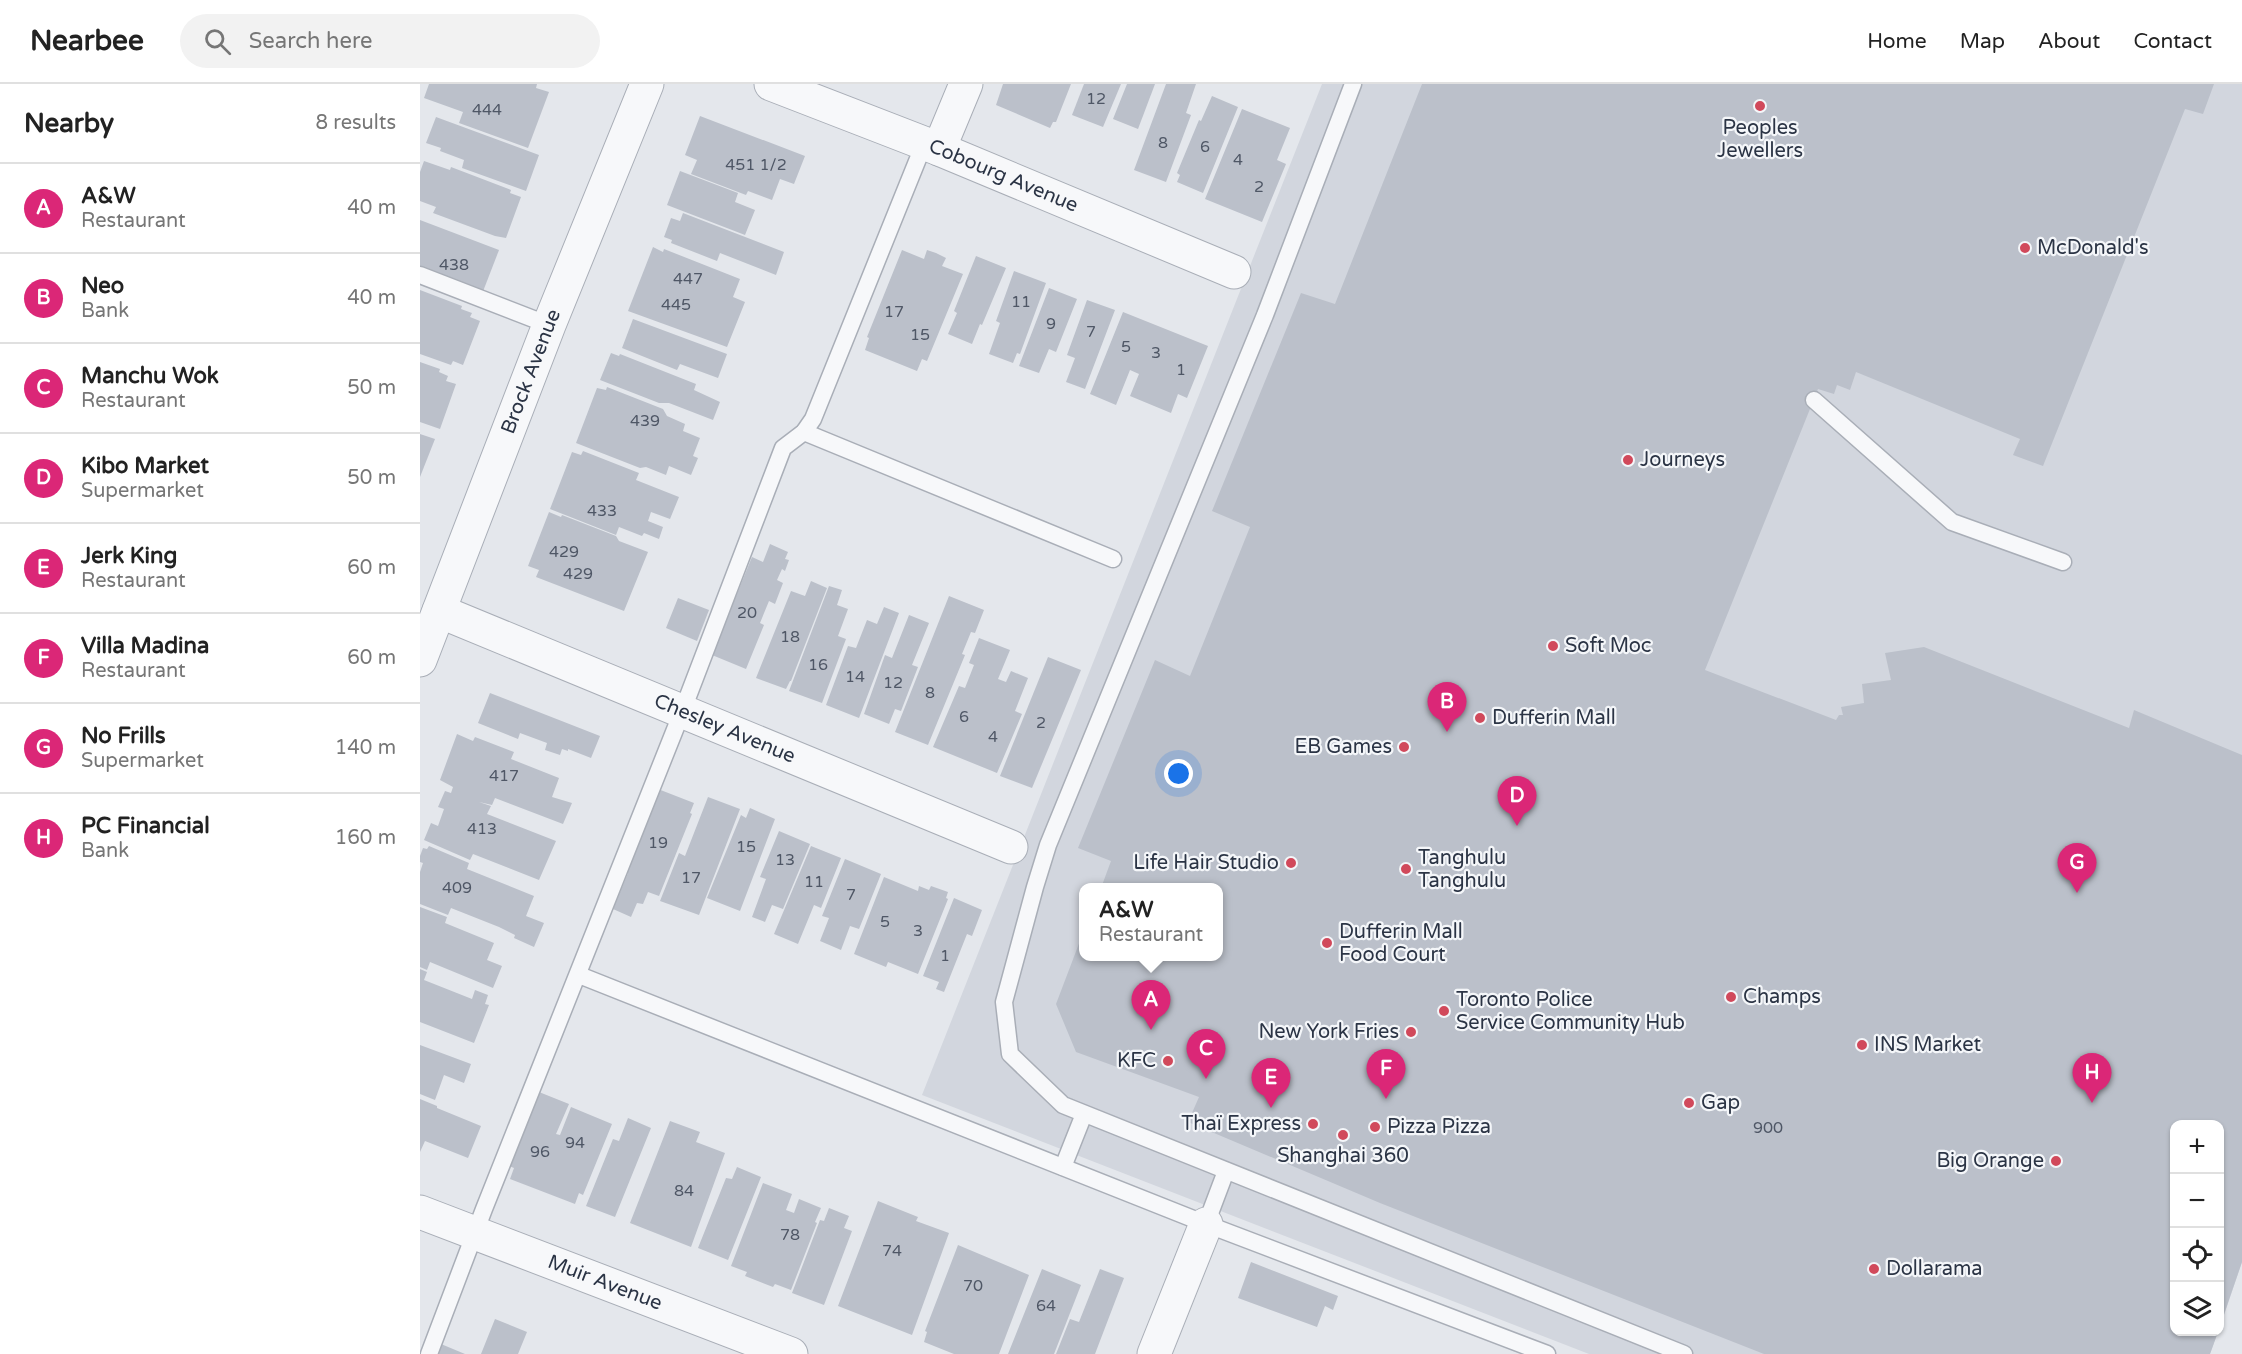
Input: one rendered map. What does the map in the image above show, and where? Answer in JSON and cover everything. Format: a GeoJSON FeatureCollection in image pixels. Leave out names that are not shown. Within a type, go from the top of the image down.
{"type":"FeatureCollection","features":[{"type":"Feature","properties":{"kind":"street","name":"Brock Avenue"},"geometry":{"type":"LineString","coordinates":[[420,660],[549,325],[647,84]]}},
{"type":"Feature","properties":{"kind":"street","name":"Cobourg Avenue"},"geometry":{"type":"LineString","coordinates":[[771,84],[932,147],[1234,272]]}},
{"type":"Feature","properties":{"kind":"street"},"geometry":{"type":"LineString","coordinates":[[932,147],[966,84]]}},
{"type":"Feature","properties":{"kind":"street","name":"Chesley Avenue"},"geometry":{"type":"LineString","coordinates":[[439,611],[1011,847]]}},
{"type":"Feature","properties":{"kind":"street","name":"Muir Avenue"},"geometry":{"type":"LineString","coordinates":[[420,1212],[791,1354]]}},
{"type":"Feature","properties":{"kind":"street"},"geometry":{"type":"LineString","coordinates":[[1154,1354],[1206,1224]]}},
{"type":"Feature","properties":{"kind":"lane"},"geometry":{"type":"LineString","coordinates":[[1353,84],[1265,315],[1048,845],[1004,1002],[1010,1054],[1063,1105],[1684,1354]]}},
{"type":"Feature","properties":{"kind":"lane"},"geometry":{"type":"LineString","coordinates":[[429,1354],[682,712],[783,448],[804,432],[813,419],[932,147]]}},
{"type":"Feature","properties":{"kind":"lane"},"geometry":{"type":"LineString","coordinates":[[420,275],[549,325]]}},
{"type":"Feature","properties":{"kind":"lane"},"geometry":{"type":"LineString","coordinates":[[1814,400],[1952,522],[2064,562]]}},
{"type":"Feature","properties":{"kind":"lane"},"geometry":{"type":"LineString","coordinates":[[804,432],[1113,560]]}},
{"type":"Feature","properties":{"kind":"lane"},"geometry":{"type":"LineString","coordinates":[[579,975],[1206,1224],[1547,1354]]}},
{"type":"Feature","properties":{"kind":"lane"},"geometry":{"type":"LineString","coordinates":[[1063,1167],[1084,1114]]}},
{"type":"Feature","properties":{"kind":"lane"},"geometry":{"type":"LineString","coordinates":[[1206,1224],[1226,1171]]}},
{"type":"Feature","properties":{"kind":"shaded area","name":"Dufferin Mall"},"geometry":{"type":"Polygon","coordinates":[[[1322,84],[2242,84],[2242,1262],[2224,1315],[2224,1120],[2170,1120],[2170,1336],[2217,1336],[2210,1354],[1589,1354],[922,1095],[1322,84]]]}},
{"type":"Feature","properties":{"kind":"building"},"geometry":{"type":"Polygon","coordinates":[[[429,84],[537,84],[536,88],[549,92],[528,148],[459,123],[463,112],[424,98],[429,84]]]}},
{"type":"Feature","properties":{"kind":"building"},"geometry":{"type":"Polygon","coordinates":[[[1003,84],[1071,84],[1056,122],[1053,122],[1050,128],[996,105],[1003,84]]]}},
{"type":"Feature","properties":{"kind":"building"},"geometry":{"type":"Polygon","coordinates":[[[1084,84],[1121,84],[1103,127],[1072,115],[1084,84]]]}},
{"type":"Feature","properties":{"kind":"building"},"geometry":{"type":"Polygon","coordinates":[[[1127,84],[1155,84],[1138,129],[1113,119],[1127,84]]]}},
{"type":"Feature","properties":{"kind":"building"},"geometry":{"type":"Polygon","coordinates":[[[1166,84],[1196,84],[1186,113],[1191,115],[1166,182],[1134,170],[1166,84]]]}},
{"type":"Feature","properties":{"kind":"building","name":"Dufferin Mall"},"geometry":{"type":"Polygon","coordinates":[[[1422,84],[2214,84],[2203,114],[2185,109],[2043,466],[2013,455],[2020,439],[1856,372],[1850,390],[1837,385],[1834,394],[1818,389],[1705,670],[1836,720],[1839,715],[1843,715],[1841,707],[1864,703],[1862,684],[1891,680],[1885,653],[1924,647],[2129,728],[2134,710],[2242,755],[2242,1262],[2224,1314],[2224,1120],[2170,1120],[2170,1336],[2217,1336],[2210,1354],[1764,1354],[1380,1203],[1188,1122],[1199,1097],[1076,1052],[1056,1004],[1079,944],[1079,961],[1223,961],[1223,883],[1103,883],[1111,861],[1078,848],[1155,660],[1190,676],[1250,527],[1212,511],[1301,293],[1335,304],[1422,84]]]}},
{"type":"Feature","properties":{"kind":"building"},"geometry":{"type":"Polygon","coordinates":[[[1212,96],[1238,107],[1203,193],[1177,182],[1180,175],[1177,173],[1199,120],[1201,121],[1212,96]]]}},
{"type":"Feature","properties":{"kind":"building"},"geometry":{"type":"Polygon","coordinates":[[[1242,109],[1290,128],[1277,160],[1286,164],[1262,222],[1205,199],[1242,109]]]}},
{"type":"Feature","properties":{"kind":"building"},"geometry":{"type":"Polygon","coordinates":[[[700,116],[805,156],[794,184],[780,179],[772,200],[748,191],[746,195],[691,174],[697,160],[685,155],[700,116]]]}},
{"type":"Feature","properties":{"kind":"building"},"geometry":{"type":"Polygon","coordinates":[[[436,117],[539,155],[526,191],[462,168],[464,160],[426,143],[436,117]]]}},
{"type":"Feature","properties":{"kind":"building"},"geometry":{"type":"Polygon","coordinates":[[[424,161],[450,170],[451,167],[511,190],[510,193],[521,197],[506,238],[433,213],[436,207],[420,201],[420,172],[424,161]]]}},
{"type":"Feature","properties":{"kind":"building"},"geometry":{"type":"Polygon","coordinates":[[[680,171],[738,193],[735,202],[755,210],[745,235],[667,205],[680,171]]]}},
{"type":"Feature","properties":{"kind":"building"},"geometry":{"type":"Polygon","coordinates":[[[683,213],[784,252],[776,275],[720,253],[717,261],[671,243],[672,240],[664,237],[671,218],[680,221],[683,213]]]}},
{"type":"Feature","properties":{"kind":"building"},"geometry":{"type":"Polygon","coordinates":[[[420,220],[499,250],[482,294],[420,270],[420,220]]]}},
{"type":"Feature","properties":{"kind":"building"},"geometry":{"type":"Polygon","coordinates":[[[653,247],[663,252],[664,249],[740,279],[733,297],[745,302],[727,347],[628,311],[653,247]]]}},
{"type":"Feature","properties":{"kind":"building"},"geometry":{"type":"Polygon","coordinates":[[[902,250],[924,259],[927,250],[936,253],[946,258],[942,266],[963,274],[927,361],[922,359],[917,371],[865,350],[869,338],[867,337],[902,250]]]}},
{"type":"Feature","properties":{"kind":"building"},"geometry":{"type":"Polygon","coordinates":[[[976,256],[1006,268],[972,344],[948,334],[957,313],[954,311],[976,256]]]}},
{"type":"Feature","properties":{"kind":"building"},"geometry":{"type":"Polygon","coordinates":[[[1014,271],[1046,283],[1020,354],[1017,353],[1013,363],[989,354],[1000,323],[996,321],[1014,271]]]}},
{"type":"Feature","properties":{"kind":"building"},"geometry":{"type":"Polygon","coordinates":[[[1049,288],[1077,299],[1056,352],[1049,349],[1039,373],[1019,366],[1049,288]]]}},
{"type":"Feature","properties":{"kind":"building"},"geometry":{"type":"Polygon","coordinates":[[[420,290],[462,306],[461,309],[472,313],[470,317],[480,321],[463,365],[453,361],[451,365],[420,354],[420,290]]]}},
{"type":"Feature","properties":{"kind":"building"},"geometry":{"type":"Polygon","coordinates":[[[1087,300],[1115,310],[1085,389],[1066,382],[1075,358],[1067,355],[1087,300]]]}},
{"type":"Feature","properties":{"kind":"building"},"geometry":{"type":"Polygon","coordinates":[[[1123,312],[1208,346],[1187,398],[1178,394],[1171,413],[1130,396],[1139,374],[1130,370],[1116,405],[1090,394],[1123,312]]]}},
{"type":"Feature","properties":{"kind":"building"},"geometry":{"type":"Polygon","coordinates":[[[633,319],[727,354],[718,378],[680,364],[677,370],[622,348],[633,319]]]}},
{"type":"Feature","properties":{"kind":"building"},"geometry":{"type":"Polygon","coordinates":[[[611,353],[619,356],[620,354],[696,384],[694,390],[720,402],[713,420],[669,403],[659,403],[600,380],[611,353]]]}},
{"type":"Feature","properties":{"kind":"building"},"geometry":{"type":"Polygon","coordinates":[[[420,362],[440,369],[439,372],[448,376],[446,381],[456,384],[440,429],[420,422],[420,362]]]}},
{"type":"Feature","properties":{"kind":"building"},"geometry":{"type":"Polygon","coordinates":[[[607,387],[663,409],[667,416],[685,424],[683,431],[700,438],[693,456],[698,458],[691,475],[669,466],[666,475],[646,467],[640,468],[576,443],[597,388],[606,390],[607,387]]]}},
{"type":"Feature","properties":{"kind":"building"},"geometry":{"type":"Polygon","coordinates":[[[420,434],[435,439],[420,477],[420,434]]]}},
{"type":"Feature","properties":{"kind":"building"},"geometry":{"type":"Polygon","coordinates":[[[583,451],[639,473],[636,480],[679,497],[670,519],[651,512],[648,521],[663,527],[659,539],[644,533],[642,536],[619,527],[616,535],[550,509],[572,452],[581,455],[583,451]]]}},
{"type":"Feature","properties":{"kind":"building"},"geometry":{"type":"Polygon","coordinates":[[[549,512],[616,536],[619,541],[648,552],[624,611],[536,577],[539,570],[528,566],[549,512]]]}},
{"type":"Feature","properties":{"kind":"building"},"geometry":{"type":"Polygon","coordinates":[[[770,544],[788,552],[785,559],[789,560],[785,571],[782,569],[777,580],[783,583],[775,604],[769,601],[760,623],[764,625],[746,669],[712,655],[752,557],[763,562],[770,544]]]}},
{"type":"Feature","properties":{"kind":"building"},"geometry":{"type":"Polygon","coordinates":[[[811,581],[827,588],[791,681],[786,689],[756,678],[791,591],[805,596],[811,581]]]}},
{"type":"Feature","properties":{"kind":"building"},"geometry":{"type":"Polygon","coordinates":[[[829,586],[842,590],[837,605],[848,609],[838,636],[846,639],[822,703],[789,691],[829,586]]]}},
{"type":"Feature","properties":{"kind":"building"},"geometry":{"type":"Polygon","coordinates":[[[949,596],[984,610],[975,633],[971,632],[962,654],[965,655],[928,745],[895,732],[949,596]]]}},
{"type":"Feature","properties":{"kind":"building"},"geometry":{"type":"Polygon","coordinates":[[[678,598],[709,610],[697,641],[666,628],[678,598]]]}},
{"type":"Feature","properties":{"kind":"building"},"geometry":{"type":"Polygon","coordinates":[[[884,607],[899,613],[859,718],[826,705],[848,646],[856,648],[867,620],[877,624],[884,607]]]}},
{"type":"Feature","properties":{"kind":"building"},"geometry":{"type":"Polygon","coordinates":[[[909,615],[929,623],[912,665],[918,667],[901,711],[895,709],[889,724],[864,714],[885,655],[892,658],[909,615]]]}},
{"type":"Feature","properties":{"kind":"building"},"geometry":{"type":"Polygon","coordinates":[[[979,638],[1010,650],[998,679],[1006,682],[1011,671],[1028,678],[1015,711],[1022,714],[997,773],[933,747],[959,686],[965,688],[974,665],[969,663],[979,638]]]}},
{"type":"Feature","properties":{"kind":"building"},"geometry":{"type":"Polygon","coordinates":[[[1048,657],[1081,670],[1032,788],[1000,776],[1048,657]]]}},
{"type":"Feature","properties":{"kind":"building"},"geometry":{"type":"Polygon","coordinates":[[[490,693],[600,736],[591,758],[568,749],[568,751],[562,749],[560,755],[545,750],[547,743],[520,733],[518,739],[478,723],[490,693]]]}},
{"type":"Feature","properties":{"kind":"building"},"geometry":{"type":"Polygon","coordinates":[[[457,734],[473,741],[475,737],[514,752],[511,759],[559,778],[552,797],[572,803],[563,824],[495,798],[492,805],[479,802],[491,806],[487,814],[556,841],[539,880],[473,854],[470,860],[424,840],[431,823],[438,826],[444,809],[438,807],[445,791],[451,793],[453,787],[440,780],[457,734]]]}},
{"type":"Feature","properties":{"kind":"building"},"geometry":{"type":"Polygon","coordinates":[[[658,789],[694,803],[690,813],[692,814],[659,896],[648,892],[643,904],[637,903],[631,917],[613,909],[628,873],[624,871],[658,789]]]}},
{"type":"Feature","properties":{"kind":"building"},"geometry":{"type":"Polygon","coordinates":[[[708,797],[740,809],[699,915],[660,901],[679,853],[685,856],[708,797]]]}},
{"type":"Feature","properties":{"kind":"building"},"geometry":{"type":"Polygon","coordinates":[[[750,808],[775,819],[740,911],[707,898],[741,815],[746,818],[750,808]]]}},
{"type":"Feature","properties":{"kind":"building"},"geometry":{"type":"Polygon","coordinates":[[[779,831],[810,844],[783,909],[772,905],[765,922],[752,917],[766,879],[760,877],[779,831]]]}},
{"type":"Feature","properties":{"kind":"building"},"geometry":{"type":"Polygon","coordinates":[[[429,846],[469,863],[467,869],[534,896],[526,916],[544,923],[534,947],[514,938],[515,935],[499,927],[451,908],[448,915],[420,904],[420,872],[423,863],[420,862],[420,856],[423,848],[427,849],[429,846]]]}},
{"type":"Feature","properties":{"kind":"building"},"geometry":{"type":"Polygon","coordinates":[[[811,846],[841,858],[821,908],[814,905],[798,944],[774,934],[811,846]]]}},
{"type":"Feature","properties":{"kind":"building"},"geometry":{"type":"Polygon","coordinates":[[[845,859],[881,874],[859,929],[850,926],[841,950],[820,941],[829,918],[822,916],[845,859]]]}},
{"type":"Feature","properties":{"kind":"building"},"geometry":{"type":"Polygon","coordinates":[[[884,877],[918,891],[919,886],[929,890],[931,886],[948,892],[946,898],[948,899],[918,974],[888,962],[886,967],[854,954],[884,877]]]}},
{"type":"Feature","properties":{"kind":"building"},"geometry":{"type":"Polygon","coordinates":[[[954,898],[982,910],[972,936],[967,934],[944,992],[936,989],[939,982],[923,976],[954,898]]]}},
{"type":"Feature","properties":{"kind":"building"},"geometry":{"type":"Polygon","coordinates":[[[420,907],[447,917],[445,923],[494,943],[487,960],[502,966],[493,988],[430,962],[427,970],[420,967],[420,907]]]}},
{"type":"Feature","properties":{"kind":"building"},"geometry":{"type":"Polygon","coordinates":[[[420,969],[427,972],[424,980],[472,999],[475,990],[488,995],[485,1004],[489,1005],[474,1043],[420,1022],[420,969]]]}},
{"type":"Feature","properties":{"kind":"building"},"geometry":{"type":"Polygon","coordinates":[[[420,1045],[471,1064],[464,1083],[444,1075],[435,1100],[420,1094],[420,1045]]]}},
{"type":"Feature","properties":{"kind":"building"},"geometry":{"type":"Polygon","coordinates":[[[539,1092],[569,1104],[556,1134],[560,1135],[571,1107],[612,1124],[583,1195],[579,1193],[575,1204],[510,1179],[514,1168],[509,1166],[539,1092]]]}},
{"type":"Feature","properties":{"kind":"building"},"geometry":{"type":"Polygon","coordinates":[[[420,1099],[481,1126],[468,1158],[425,1141],[420,1152],[420,1099]]]}},
{"type":"Feature","properties":{"kind":"building"},"geometry":{"type":"Polygon","coordinates":[[[628,1118],[651,1128],[615,1217],[586,1206],[613,1139],[619,1141],[628,1118]]]}},
{"type":"Feature","properties":{"kind":"building"},"geometry":{"type":"Polygon","coordinates":[[[670,1121],[700,1132],[696,1142],[725,1153],[691,1247],[630,1223],[670,1121]]]}},
{"type":"Feature","properties":{"kind":"building"},"geometry":{"type":"Polygon","coordinates":[[[737,1167],[761,1177],[728,1260],[698,1248],[726,1178],[732,1179],[737,1167]]]}},
{"type":"Feature","properties":{"kind":"building"},"geometry":{"type":"Polygon","coordinates":[[[763,1183],[792,1194],[786,1210],[794,1213],[799,1199],[821,1208],[791,1290],[775,1284],[773,1287],[745,1276],[747,1272],[731,1266],[763,1183]]]}},
{"type":"Feature","properties":{"kind":"building"},"geometry":{"type":"Polygon","coordinates":[[[878,1201],[918,1217],[916,1221],[949,1233],[912,1335],[838,1306],[878,1201]]]}},
{"type":"Feature","properties":{"kind":"building"},"geometry":{"type":"Polygon","coordinates":[[[829,1208],[849,1216],[844,1228],[852,1231],[824,1305],[792,1293],[820,1220],[824,1221],[829,1208]]]}},
{"type":"Feature","properties":{"kind":"building"},"geometry":{"type":"Polygon","coordinates":[[[958,1245],[1029,1275],[999,1354],[954,1354],[924,1342],[927,1332],[925,1331],[958,1245]]]}},
{"type":"Feature","properties":{"kind":"building"},"geometry":{"type":"Polygon","coordinates":[[[1251,1262],[1338,1296],[1333,1310],[1325,1306],[1317,1327],[1238,1298],[1251,1262]]]}},
{"type":"Feature","properties":{"kind":"building"},"geometry":{"type":"Polygon","coordinates":[[[1042,1269],[1081,1285],[1054,1354],[1008,1354],[1042,1269]]]}},
{"type":"Feature","properties":{"kind":"building"},"geometry":{"type":"Polygon","coordinates":[[[1100,1269],[1124,1278],[1095,1354],[1056,1354],[1070,1319],[1079,1322],[1100,1269]]]}},
{"type":"Feature","properties":{"kind":"building"},"geometry":{"type":"Polygon","coordinates":[[[495,1319],[527,1332],[518,1354],[481,1354],[495,1319]]]}},
{"type":"Feature","properties":{"kind":"building"},"geometry":{"type":"Polygon","coordinates":[[[441,1344],[465,1354],[437,1354],[441,1344]]]}},
{"type":"Feature","properties":{"kind":"place","name":"Peoples Jewellers"},"geometry":{"type":"Point","coordinates":[1760,106]}},
{"type":"Feature","properties":{"kind":"place","name":"McDonald's"},"geometry":{"type":"Point","coordinates":[2025,248]}},
{"type":"Feature","properties":{"kind":"place","name":"Journeys"},"geometry":{"type":"Point","coordinates":[1628,460]}},
{"type":"Feature","properties":{"kind":"place","name":"Soft Moc"},"geometry":{"type":"Point","coordinates":[1553,646]}},
{"type":"Feature","properties":{"kind":"place","name":"Dufferin Mall"},"geometry":{"type":"Point","coordinates":[1480,718]}},
{"type":"Feature","properties":{"kind":"place","name":"Neo"},"geometry":{"type":"Point","coordinates":[1447,732]}},
{"type":"Feature","properties":{"kind":"place","name":"EB Games"},"geometry":{"type":"Point","coordinates":[1404,747]}},
{"type":"Feature","properties":{"kind":"place","name":"Kibo Market"},"geometry":{"type":"Point","coordinates":[1517,826]}},
{"type":"Feature","properties":{"kind":"place","name":"Life Hair Studio"},"geometry":{"type":"Point","coordinates":[1291,863]}},
{"type":"Feature","properties":{"kind":"place","name":"Tanghulu Tanghulu"},"geometry":{"type":"Point","coordinates":[1406,869]}},
{"type":"Feature","properties":{"kind":"place","name":"No Frills"},"geometry":{"type":"Point","coordinates":[2077,893]}},
{"type":"Feature","properties":{"kind":"place","name":"Dufferin Mall Food Court"},"geometry":{"type":"Point","coordinates":[1327,943]}},
{"type":"Feature","properties":{"kind":"place","name":"Champs"},"geometry":{"type":"Point","coordinates":[1731,997]}},
{"type":"Feature","properties":{"kind":"place","name":"Toronto Police Service Community Hub"},"geometry":{"type":"Point","coordinates":[1444,1011]}},
{"type":"Feature","properties":{"kind":"place","name":"A&W"},"geometry":{"type":"Point","coordinates":[1151,1030]}},
{"type":"Feature","properties":{"kind":"place","name":"New York Fries"},"geometry":{"type":"Point","coordinates":[1411,1032]}},
{"type":"Feature","properties":{"kind":"place","name":"INS Market"},"geometry":{"type":"Point","coordinates":[1862,1045]}},
{"type":"Feature","properties":{"kind":"place","name":"KFC"},"geometry":{"type":"Point","coordinates":[1168,1061]}},
{"type":"Feature","properties":{"kind":"place","name":"Manchu Wok"},"geometry":{"type":"Point","coordinates":[1206,1079]}},
{"type":"Feature","properties":{"kind":"place","name":"Villa Madina"},"geometry":{"type":"Point","coordinates":[1386,1099]}},
{"type":"Feature","properties":{"kind":"place","name":"Gap"},"geometry":{"type":"Point","coordinates":[1689,1103]}},
{"type":"Feature","properties":{"kind":"place","name":"PC Financial"},"geometry":{"type":"Point","coordinates":[2092,1103]}},
{"type":"Feature","properties":{"kind":"place","name":"Jerk King"},"geometry":{"type":"Point","coordinates":[1271,1108]}},
{"type":"Feature","properties":{"kind":"place","name":"Thaï Express"},"geometry":{"type":"Point","coordinates":[1313,1124]}},
{"type":"Feature","properties":{"kind":"place","name":"Pizza Pizza"},"geometry":{"type":"Point","coordinates":[1375,1127]}},
{"type":"Feature","properties":{"kind":"place","name":"Shanghai 360"},"geometry":{"type":"Point","coordinates":[1343,1135]}},
{"type":"Feature","properties":{"kind":"place","name":"Big Orange"},"geometry":{"type":"Point","coordinates":[2056,1161]}},
{"type":"Feature","properties":{"kind":"place","name":"Dollarama"},"geometry":{"type":"Point","coordinates":[1874,1269]}}]}
